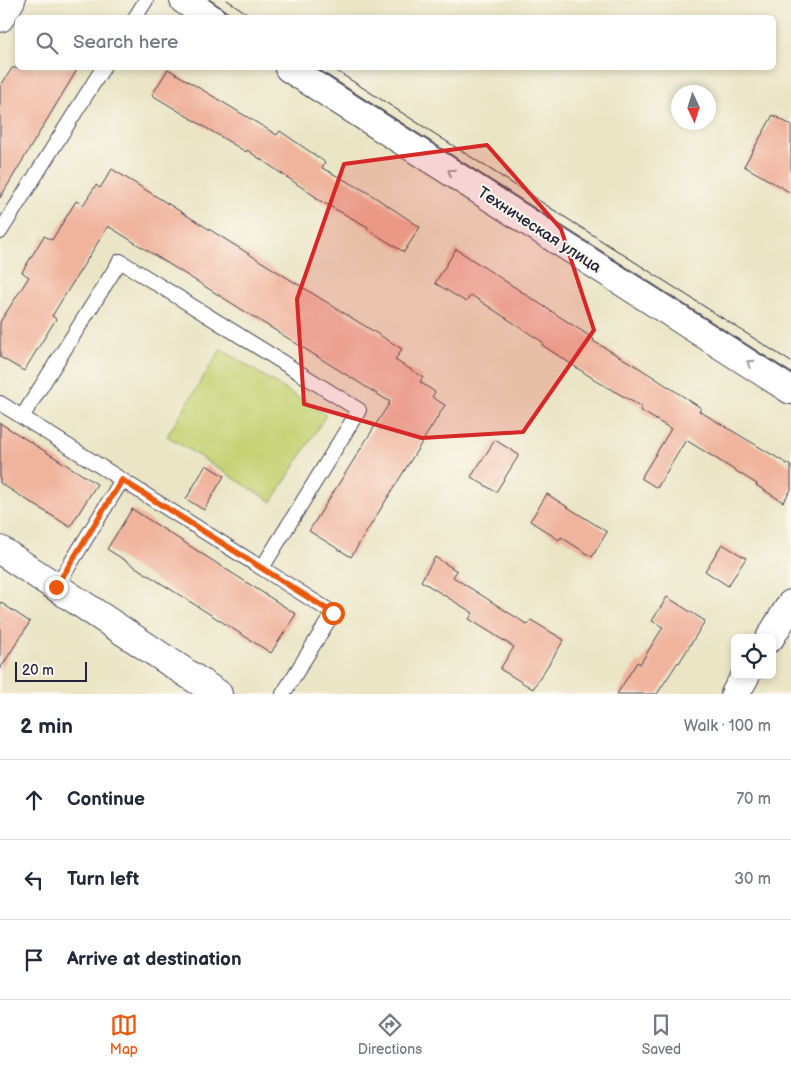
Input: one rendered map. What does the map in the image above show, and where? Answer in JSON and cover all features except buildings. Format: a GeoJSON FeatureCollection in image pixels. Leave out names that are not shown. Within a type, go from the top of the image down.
{"type":"FeatureCollection","features":[{"type":"Feature","properties":{"kind":"street"},"geometry":{"type":"LineString","coordinates":[[0,18],[11,0]]}},
{"type":"Feature","properties":{"kind":"street"},"geometry":{"type":"LineString","coordinates":[[184,0],[206,15]]}},
{"type":"Feature","properties":{"kind":"street","name":"Техническая улица"},"geometry":{"type":"LineString","coordinates":[[292,70],[791,390]]}},
{"type":"Feature","properties":{"kind":"street"},"geometry":{"type":"LineString","coordinates":[[0,550],[218,694]]}},
{"type":"Feature","properties":{"kind":"street"},"geometry":{"type":"LineString","coordinates":[[772,634],[791,604]]}},
{"type":"Feature","properties":{"kind":"street"},"geometry":{"type":"LineString","coordinates":[[734,694],[743,679]]}},
{"type":"Feature","properties":{"kind":"lane"},"geometry":{"type":"LineString","coordinates":[[137,15],[146,0]]}},
{"type":"Feature","properties":{"kind":"lane"},"geometry":{"type":"LineString","coordinates":[[0,232],[102,70]]}},
{"type":"Feature","properties":{"kind":"lane"},"geometry":{"type":"LineString","coordinates":[[22,417],[120,261],[359,410],[262,568]]}},
{"type":"Feature","properties":{"kind":"lane"},"geometry":{"type":"LineString","coordinates":[[0,403],[333,613],[283,694]]}},
{"type":"Feature","properties":{"kind":"lane"},"geometry":{"type":"LineString","coordinates":[[56,587],[122,480]]}},
{"type":"Feature","properties":{"kind":"highlighted area"},"geometry":{"type":"Polygon","coordinates":[[[487,145],[561,229],[594,330],[523,432],[422,438],[304,404],[297,299],[344,164],[487,145]]]}},
{"type":"Feature","properties":{"kind":"green space"},"geometry":{"type":"Polygon","coordinates":[[[221,349],[326,415],[272,502],[167,436],[221,349]]]}},
{"type":"Feature","properties":{"kind":"tram line"},"geometry":{"type":"LineString","coordinates":[[209,0],[232,15]]}},
{"type":"Feature","properties":{"kind":"tram line"},"geometry":{"type":"LineString","coordinates":[[227,0],[250,15]]}},
{"type":"Feature","properties":{"kind":"tram line"},"geometry":{"type":"LineString","coordinates":[[317,70],[791,374]]}},
{"type":"Feature","properties":{"kind":"tram line"},"geometry":{"type":"LineString","coordinates":[[335,70],[791,362]]}},
{"type":"Feature","properties":{"kind":"route"},"geometry":{"type":"LineString","coordinates":[[56,587],[122,480],[333,613]]}}]}
